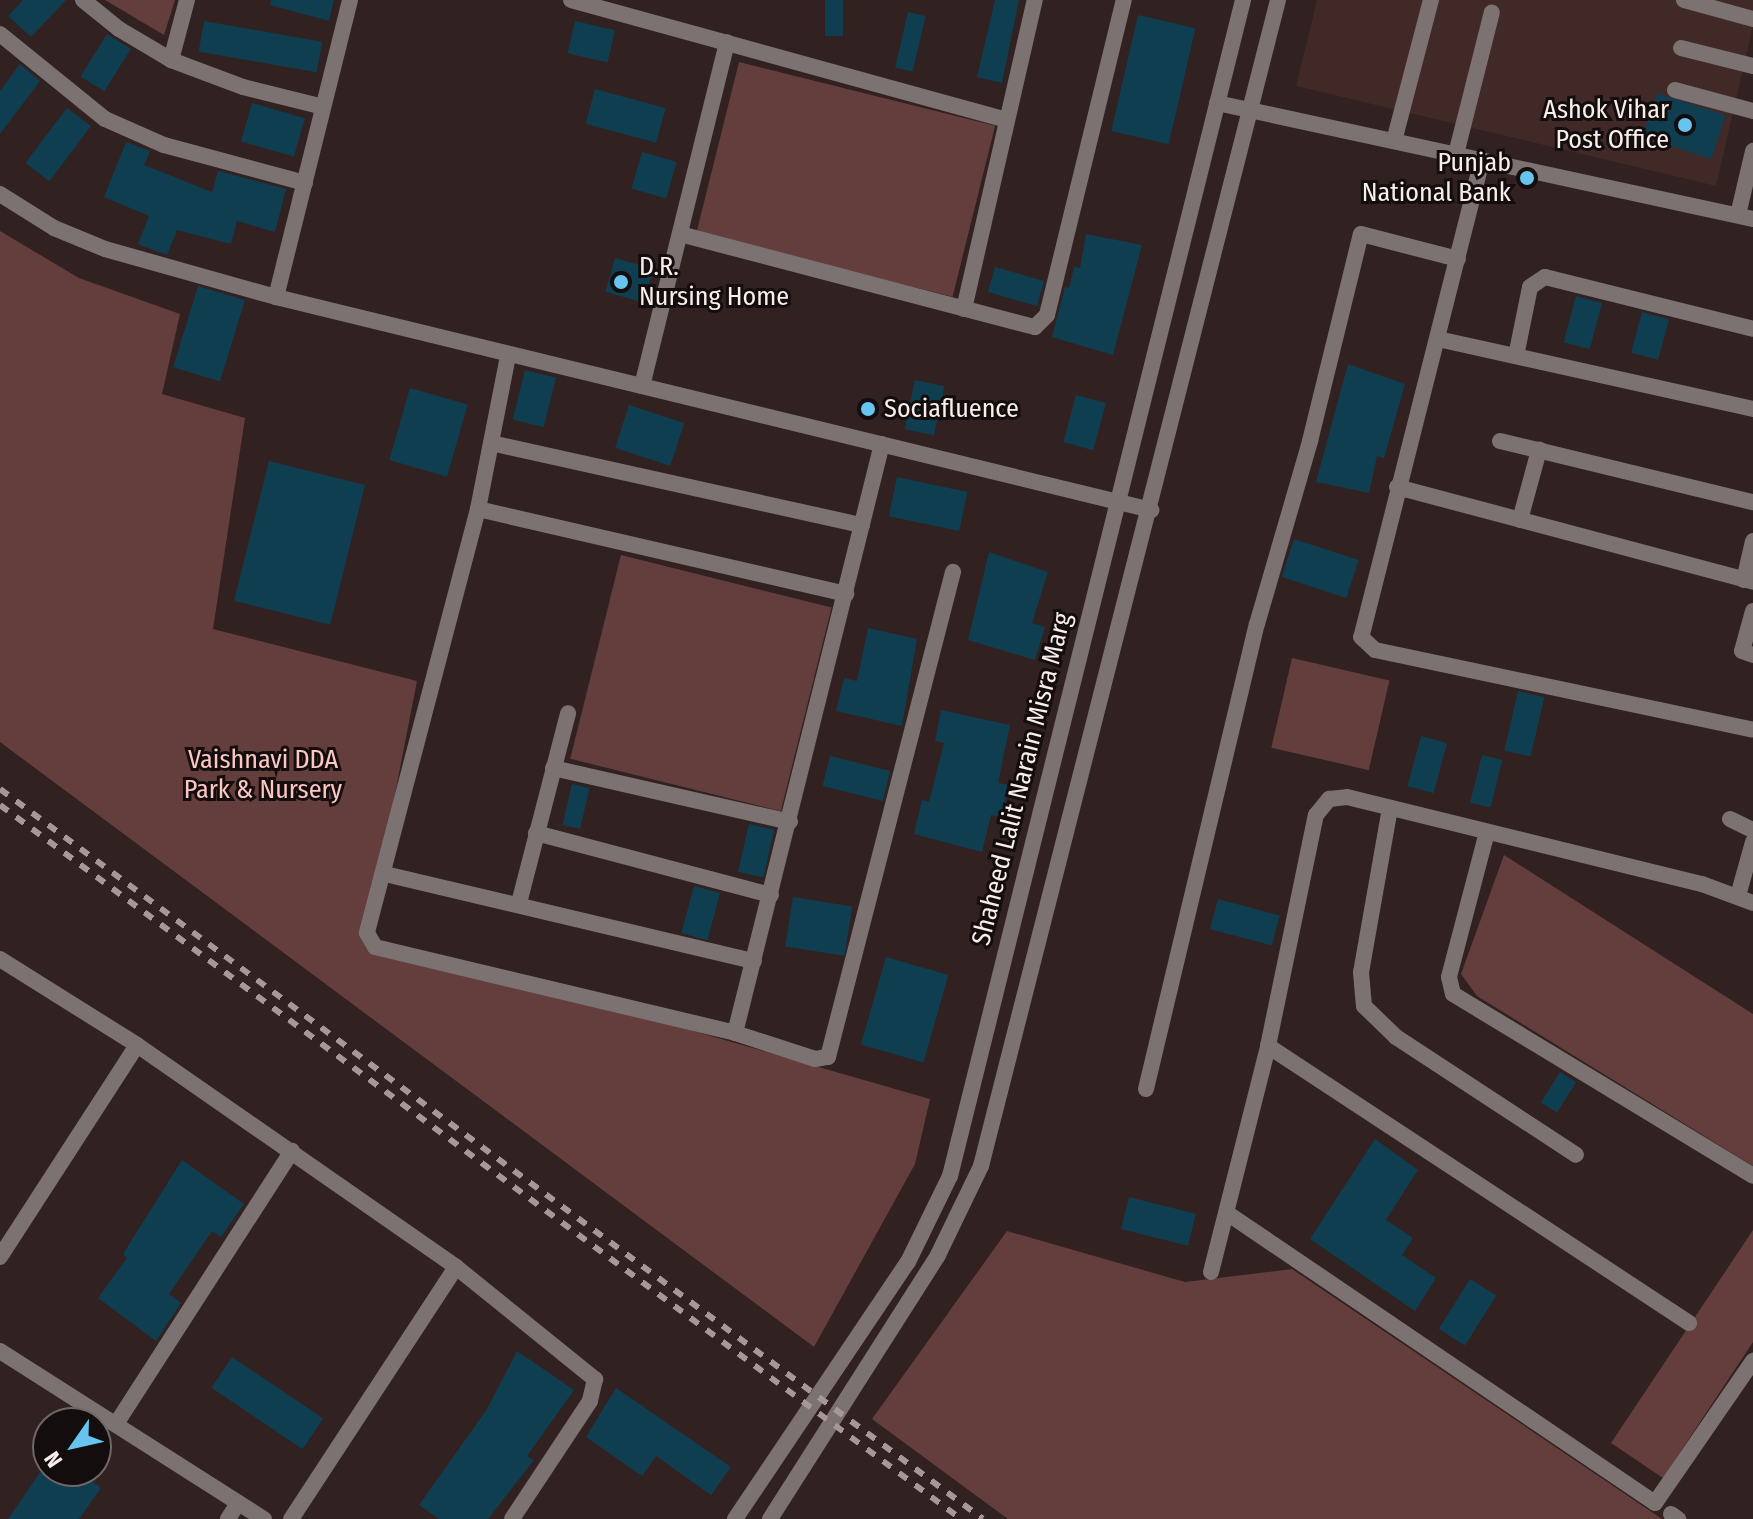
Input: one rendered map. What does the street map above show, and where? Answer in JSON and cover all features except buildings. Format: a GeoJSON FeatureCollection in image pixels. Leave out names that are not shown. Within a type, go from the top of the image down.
{"type":"FeatureCollection","features":[{"type":"Feature","properties":{"kind":"street"},"geometry":{"type":"LineString","coordinates":[[83,0],[119,29],[171,60],[243,87],[323,107]]}},
{"type":"Feature","properties":{"kind":"street"},"geometry":{"type":"LineString","coordinates":[[171,60],[187,0]]}},
{"type":"Feature","properties":{"kind":"street"},"geometry":{"type":"LineString","coordinates":[[276,297],[350,0]]}},
{"type":"Feature","properties":{"kind":"street"},"geometry":{"type":"LineString","coordinates":[[571,0],[621,6],[727,42],[1007,120]]}},
{"type":"Feature","properties":{"kind":"street"},"geometry":{"type":"LineString","coordinates":[[964,309],[1035,0]]}},
{"type":"Feature","properties":{"kind":"street"},"geometry":{"type":"LineString","coordinates":[[680,234],[1027,327],[1042,323],[1047,315],[1124,0]]}},
{"type":"Feature","properties":{"kind":"street","name":"Shaheed Lalit Narain Misra Marg"},"geometry":{"type":"LineString","coordinates":[[735,1519],[908,1262],[945,1192],[1115,501],[1243,0]]}},
{"type":"Feature","properties":{"kind":"street"},"geometry":{"type":"LineString","coordinates":[[770,1519],[938,1255],[981,1166],[1151,510],[1278,0]]}},
{"type":"Feature","properties":{"kind":"street"},"geometry":{"type":"LineString","coordinates":[[1394,141],[1431,0]]}},
{"type":"Feature","properties":{"kind":"street"},"geometry":{"type":"LineString","coordinates":[[1684,0],[1753,19]]}},
{"type":"Feature","properties":{"kind":"street"},"geometry":{"type":"LineString","coordinates":[[1456,154],[1492,12]]}},
{"type":"Feature","properties":{"kind":"street"},"geometry":{"type":"LineString","coordinates":[[0,34],[105,119],[164,145],[305,183]]}},
{"type":"Feature","properties":{"kind":"street"},"geometry":{"type":"LineString","coordinates":[[642,386],[727,42]]}},
{"type":"Feature","properties":{"kind":"street"},"geometry":{"type":"LineString","coordinates":[[1681,48],[1753,66]]}},
{"type":"Feature","properties":{"kind":"street"},"geometry":{"type":"LineString","coordinates":[[1675,90],[1753,111]]}},
{"type":"Feature","properties":{"kind":"street"},"geometry":{"type":"LineString","coordinates":[[1217,103],[1745,217],[1753,151]]}},
{"type":"Feature","properties":{"kind":"street"},"geometry":{"type":"LineString","coordinates":[[1482,160],[1438,339],[1359,628],[1366,647],[1753,730]]}},
{"type":"Feature","properties":{"kind":"street"},"geometry":{"type":"LineString","coordinates":[[0,194],[54,228],[105,249],[276,297],[508,356],[1151,510]]}},
{"type":"Feature","properties":{"kind":"street"},"geometry":{"type":"LineString","coordinates":[[1146,1089],[1257,624],[1310,441],[1361,234],[1458,259]]}},
{"type":"Feature","properties":{"kind":"street"},"geometry":{"type":"LineString","coordinates":[[1516,356],[1530,287],[1545,277],[1753,329]]}},
{"type":"Feature","properties":{"kind":"street"},"geometry":{"type":"LineString","coordinates":[[1438,339],[1753,409]]}},
{"type":"Feature","properties":{"kind":"street"},"geometry":{"type":"LineString","coordinates":[[508,356],[478,509],[385,874],[367,933],[375,947],[735,1033],[815,1059],[832,1050],[953,572]]}},
{"type":"Feature","properties":{"kind":"street"},"geometry":{"type":"LineString","coordinates":[[1500,441],[1753,502]]}},
{"type":"Feature","properties":{"kind":"street"},"geometry":{"type":"LineString","coordinates":[[491,443],[862,525]]}},
{"type":"Feature","properties":{"kind":"street"},"geometry":{"type":"LineString","coordinates":[[735,1033],[882,444]]}},
{"type":"Feature","properties":{"kind":"street"},"geometry":{"type":"LineString","coordinates":[[1520,520],[1539,450]]}},
{"type":"Feature","properties":{"kind":"street"},"geometry":{"type":"LineString","coordinates":[[1397,487],[1749,581],[1753,541]]}},
{"type":"Feature","properties":{"kind":"street"},"geometry":{"type":"LineString","coordinates":[[478,509],[846,594]]}},
{"type":"Feature","properties":{"kind":"street"},"geometry":{"type":"LineString","coordinates":[[1753,611],[1742,651],[1753,655]]}},
{"type":"Feature","properties":{"kind":"street"},"geometry":{"type":"LineString","coordinates":[[519,903],[568,713]]}},
{"type":"Feature","properties":{"kind":"street"},"geometry":{"type":"LineString","coordinates":[[553,768],[790,822]]}},
{"type":"Feature","properties":{"kind":"street"},"geometry":{"type":"LineString","coordinates":[[1211,1272],[1268,1046],[1316,815],[1337,797],[1487,832],[1745,900],[1753,842]]}},
{"type":"Feature","properties":{"kind":"street"},"geometry":{"type":"LineString","coordinates":[[1390,808],[1361,972],[1364,1006],[1396,1037],[1576,1155]]}},
{"type":"Feature","properties":{"kind":"street"},"geometry":{"type":"LineString","coordinates":[[1730,819],[1753,830]]}},
{"type":"Feature","properties":{"kind":"street"},"geometry":{"type":"LineString","coordinates":[[1487,832],[1449,977],[1453,994],[1753,1176]]}},
{"type":"Feature","properties":{"kind":"street"},"geometry":{"type":"LineString","coordinates":[[536,833],[771,895]]}},
{"type":"Feature","properties":{"kind":"street"},"geometry":{"type":"LineString","coordinates":[[385,874],[519,903],[754,961]]}},
{"type":"Feature","properties":{"kind":"street"},"geometry":{"type":"LineString","coordinates":[[0,959],[137,1045],[292,1151],[456,1267],[595,1379],[590,1401],[512,1519]]}},
{"type":"Feature","properties":{"kind":"street"},"geometry":{"type":"LineString","coordinates":[[0,1257],[137,1045]]}},
{"type":"Feature","properties":{"kind":"street"},"geometry":{"type":"LineString","coordinates":[[1268,1046],[1689,1323]]}},
{"type":"Feature","properties":{"kind":"street"},"geometry":{"type":"LineString","coordinates":[[116,1424],[292,1151]]}},
{"type":"Feature","properties":{"kind":"street"},"geometry":{"type":"LineString","coordinates":[[1227,1213],[1655,1503],[1752,1364]]}},
{"type":"Feature","properties":{"kind":"street"},"geometry":{"type":"LineString","coordinates":[[291,1519],[456,1267]]}},
{"type":"Feature","properties":{"kind":"street"},"geometry":{"type":"LineString","coordinates":[[0,1351],[264,1519]]}},
{"type":"Feature","properties":{"kind":"street"},"geometry":{"type":"LineString","coordinates":[[228,1519],[238,1503]]}},
{"type":"Feature","properties":{"kind":"shaded area"},"geometry":{"type":"Polygon","coordinates":[[[1317,0],[1753,0],[1753,26],[1716,186],[1296,86],[1317,0]]]}},
{"type":"Feature","properties":{"kind":"green space"},"geometry":{"type":"Polygon","coordinates":[[[105,0],[175,0],[164,35],[105,0]]]}},
{"type":"Feature","properties":{"kind":"green space"},"geometry":{"type":"Polygon","coordinates":[[[739,62],[995,126],[953,297],[696,233],[739,62]]]}},
{"type":"Feature","properties":{"kind":"green space","name":"Vaishnavi DDA Park & Nursery"},"geometry":{"type":"Polygon","coordinates":[[[0,231],[79,278],[180,314],[162,394],[245,418],[213,629],[417,681],[367,937],[930,1099],[915,1164],[814,1347],[0,742],[0,231]]]}},
{"type":"Feature","properties":{"kind":"green space"},"geometry":{"type":"Polygon","coordinates":[[[621,555],[832,607],[781,811],[570,759],[621,555]]]}},
{"type":"Feature","properties":{"kind":"green space"},"geometry":{"type":"Polygon","coordinates":[[[1292,658],[1389,680],[1369,770],[1271,748],[1292,658]]]}},
{"type":"Feature","properties":{"kind":"green space"},"geometry":{"type":"Polygon","coordinates":[[[1504,855],[1753,1014],[1753,1166],[1477,996],[1461,974],[1504,855]]]}},
{"type":"Feature","properties":{"kind":"green space"},"geometry":{"type":"Polygon","coordinates":[[[1753,1230],[1753,1342],[1663,1478],[1611,1443],[1753,1230]]]}},
{"type":"Feature","properties":{"kind":"green space"},"geometry":{"type":"Polygon","coordinates":[[[1007,1231],[1185,1282],[1292,1269],[1662,1519],[1008,1519],[872,1419],[1007,1231]]]}},
{"type":"Feature","properties":{"kind":"railway"},"geometry":{"type":"LineString","coordinates":[[0,789],[983,1519]]}},
{"type":"Feature","properties":{"kind":"railway"},"geometry":{"type":"LineString","coordinates":[[0,805],[961,1519]]}},
{"type":"Feature","properties":{"kind":"place","name":"Ashok Vihar Post Office"},"geometry":{"type":"Point","coordinates":[1685,125]}},
{"type":"Feature","properties":{"kind":"place","name":"Punjab National Bank"},"geometry":{"type":"Point","coordinates":[1527,178]}},
{"type":"Feature","properties":{"kind":"place","name":"D.R. Nursing Home"},"geometry":{"type":"Point","coordinates":[621,282]}},
{"type":"Feature","properties":{"kind":"place","name":"Sociafluence"},"geometry":{"type":"Point","coordinates":[868,409]}}]}
